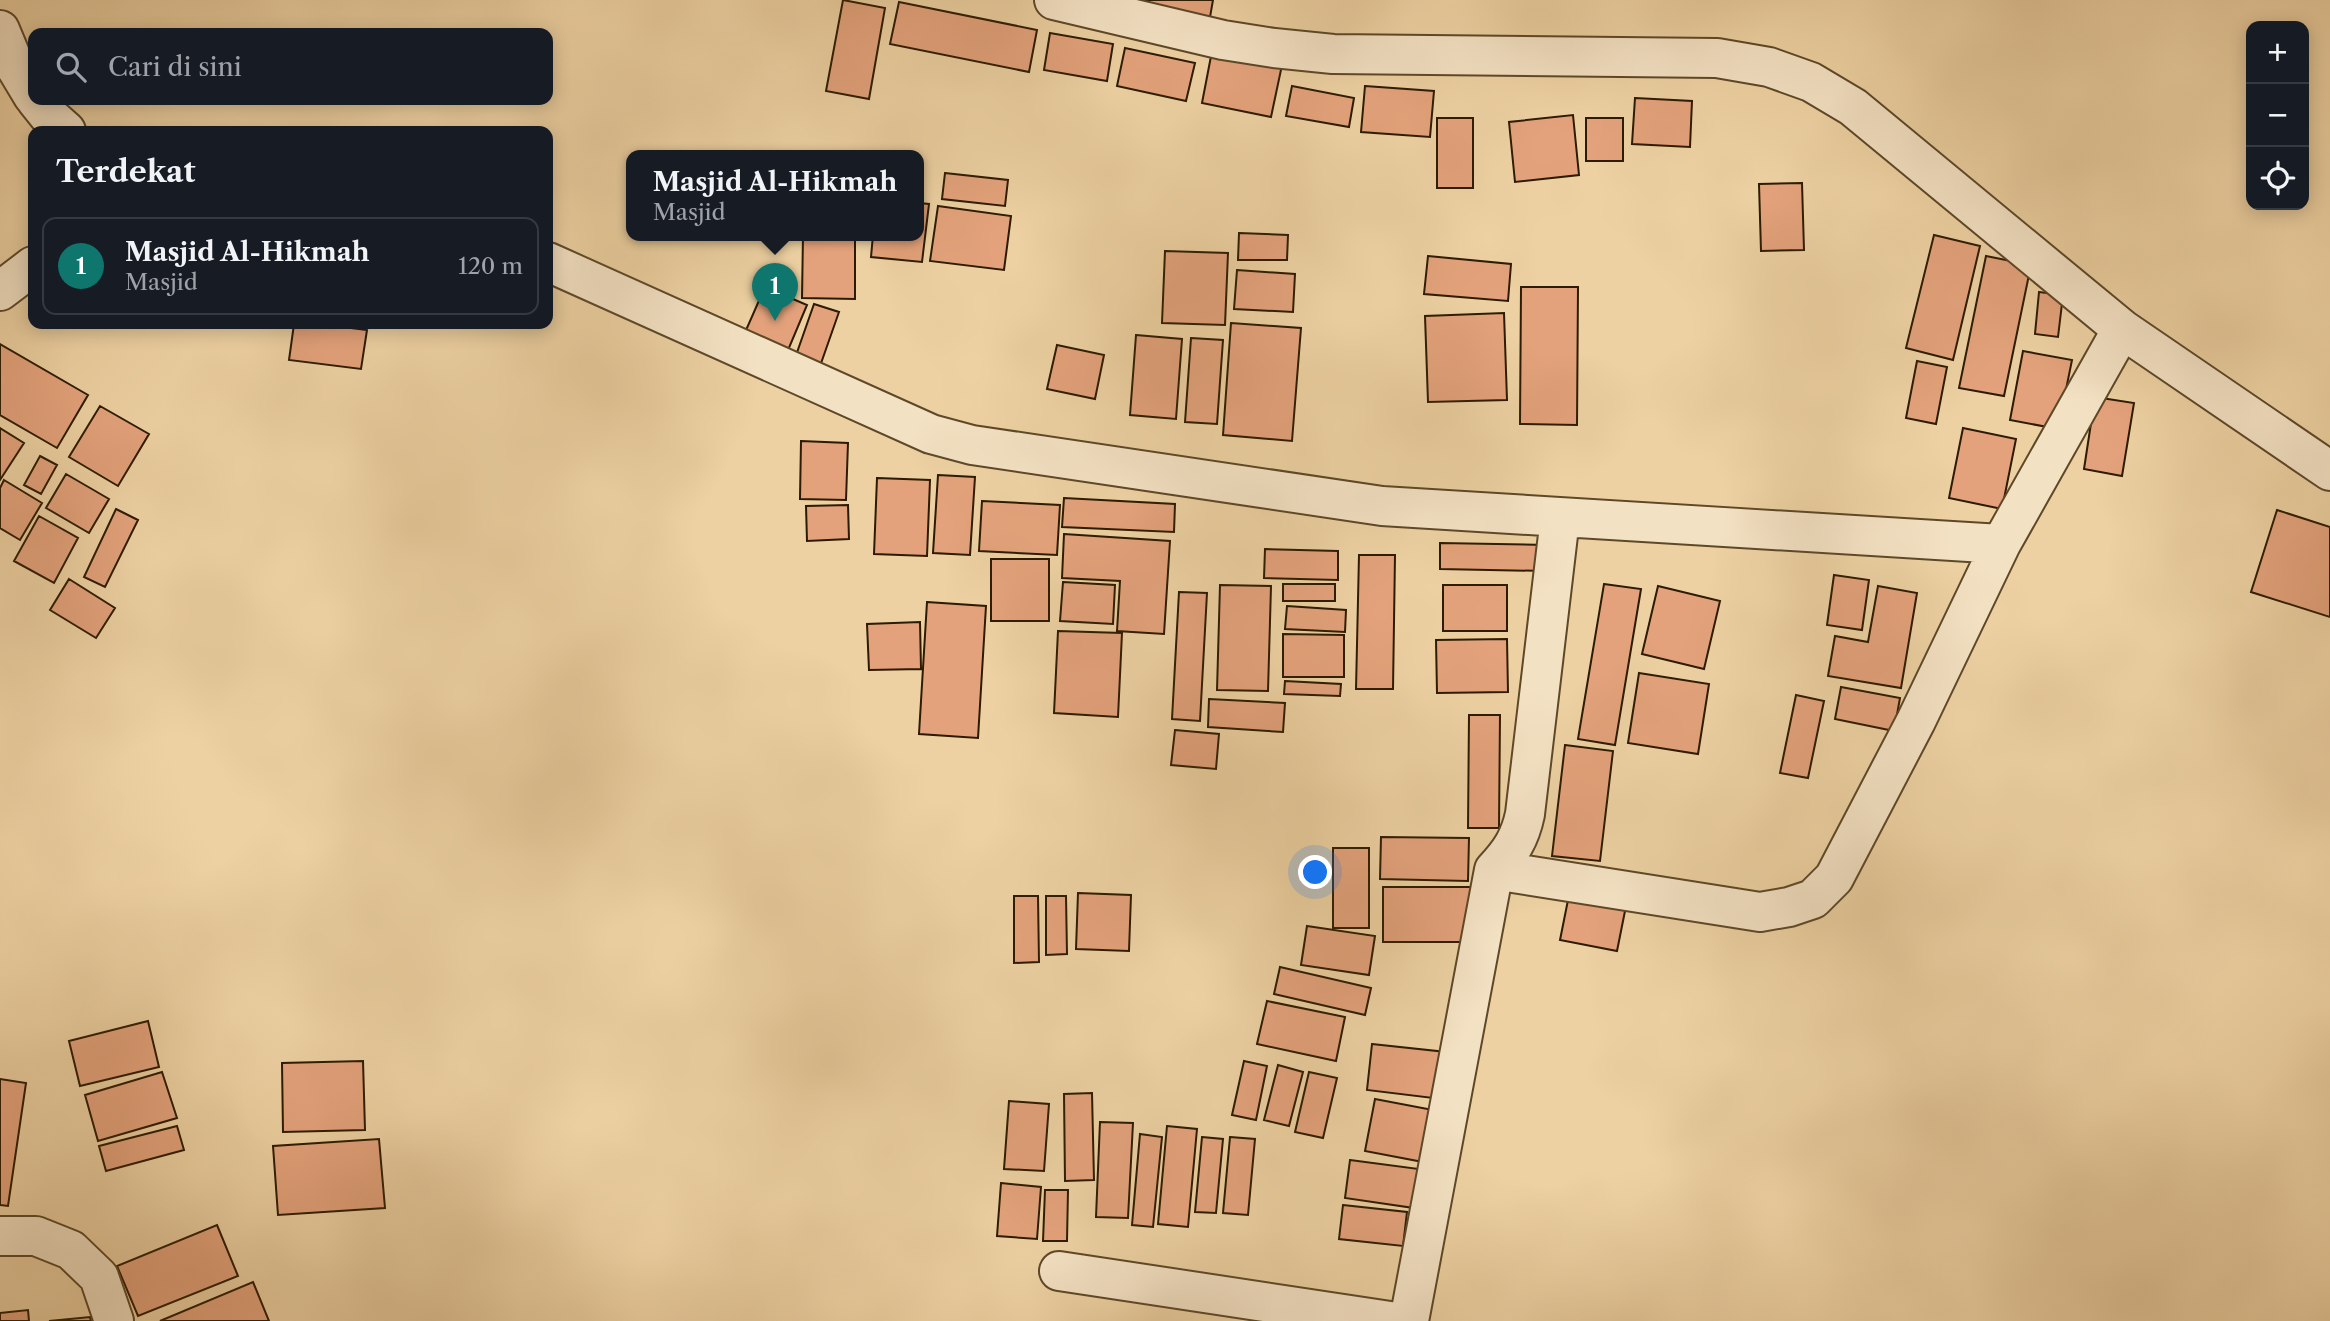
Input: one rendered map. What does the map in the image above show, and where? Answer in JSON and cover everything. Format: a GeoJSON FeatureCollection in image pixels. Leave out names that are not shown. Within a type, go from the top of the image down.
{"type":"FeatureCollection","features":[{"type":"Feature","properties":{"kind":"street"},"geometry":{"type":"LineString","coordinates":[[1054,0],[1223,40],[1274,48],[1322,52],[1717,58],[1769,67],[1811,82],[1853,107],[2122,329],[2330,471]]}},
{"type":"Feature","properties":{"kind":"street"},"geometry":{"type":"LineString","coordinates":[[0,30],[15,66],[28,87]]}},
{"type":"Feature","properties":{"kind":"street"},"geometry":{"type":"LineString","coordinates":[[40,105],[60,126]]}},
{"type":"Feature","properties":{"kind":"street"},"geometry":{"type":"LineString","coordinates":[[553,264],[931,434],[972,445],[1382,506],[2001,544]]}},
{"type":"Feature","properties":{"kind":"street"},"geometry":{"type":"LineString","coordinates":[[0,291],[28,270]]}},
{"type":"Feature","properties":{"kind":"street"},"geometry":{"type":"LineString","coordinates":[[1494,870],[1760,912],[1813,899],[1834,878],[1916,722],[2001,544],[2122,329]]}},
{"type":"Feature","properties":{"kind":"street"},"geometry":{"type":"LineString","coordinates":[[1409,1321],[1494,870],[1510,853],[1521,835],[1525,814],[1560,518]]}},
{"type":"Feature","properties":{"kind":"street"},"geometry":{"type":"LineString","coordinates":[[0,1236],[36,1236],[71,1250],[99,1277],[114,1321]]}},
{"type":"Feature","properties":{"kind":"street"},"geometry":{"type":"LineString","coordinates":[[1059,1271],[1390,1321]]}},
{"type":"Feature","properties":{"kind":"building"},"geometry":{"type":"Polygon","coordinates":[[[843,0],[885,8],[869,99],[826,91],[843,0]]]}},
{"type":"Feature","properties":{"kind":"building"},"geometry":{"type":"Polygon","coordinates":[[[1133,0],[1213,0],[1209,23],[1133,0]]]}},
{"type":"Feature","properties":{"kind":"building"},"geometry":{"type":"Polygon","coordinates":[[[899,2],[1037,30],[1029,72],[890,44],[899,2]]]}},
{"type":"Feature","properties":{"kind":"building"},"geometry":{"type":"Polygon","coordinates":[[[1050,33],[1113,44],[1107,81],[1044,70],[1050,33]]]}},
{"type":"Feature","properties":{"kind":"building"},"geometry":{"type":"Polygon","coordinates":[[[1125,48],[1195,63],[1186,101],[1117,86],[1125,48]]]}},
{"type":"Feature","properties":{"kind":"building"},"geometry":{"type":"Polygon","coordinates":[[[1212,51],[1282,65],[1271,117],[1202,103],[1212,51]]]}},
{"type":"Feature","properties":{"kind":"building"},"geometry":{"type":"Polygon","coordinates":[[[1292,86],[1354,98],[1349,127],[1286,116],[1292,86]]]}},
{"type":"Feature","properties":{"kind":"building"},"geometry":{"type":"Polygon","coordinates":[[[1365,86],[1434,91],[1430,137],[1361,132],[1365,86]]]}},
{"type":"Feature","properties":{"kind":"building"},"geometry":{"type":"Polygon","coordinates":[[[1635,98],[1692,101],[1690,147],[1632,144],[1635,98]]]}},
{"type":"Feature","properties":{"kind":"building"},"geometry":{"type":"Polygon","coordinates":[[[1573,115],[1579,175],[1515,182],[1509,122],[1573,115]]]}},
{"type":"Feature","properties":{"kind":"building"},"geometry":{"type":"Polygon","coordinates":[[[1437,118],[1473,118],[1473,188],[1437,188],[1437,118]]]}},
{"type":"Feature","properties":{"kind":"building"},"geometry":{"type":"Polygon","coordinates":[[[1586,118],[1623,118],[1623,161],[1586,161],[1586,118]]]}},
{"type":"Feature","properties":{"kind":"building"},"geometry":{"type":"Polygon","coordinates":[[[945,173],[1008,180],[1005,206],[942,199],[945,173]]]}},
{"type":"Feature","properties":{"kind":"building"},"geometry":{"type":"Polygon","coordinates":[[[1802,183],[1804,250],[1761,251],[1759,184],[1802,183]]]}},
{"type":"Feature","properties":{"kind":"building"},"geometry":{"type":"Polygon","coordinates":[[[924,204],[929,204],[922,262],[871,257],[872,241],[924,241],[924,204]]]}},
{"type":"Feature","properties":{"kind":"building"},"geometry":{"type":"Polygon","coordinates":[[[938,206],[1011,216],[1004,270],[930,261],[938,206]]]}},
{"type":"Feature","properties":{"kind":"building"},"geometry":{"type":"Polygon","coordinates":[[[1239,233],[1288,235],[1287,260],[1238,260],[1239,233]]]}},
{"type":"Feature","properties":{"kind":"building"},"geometry":{"type":"Polygon","coordinates":[[[1934,235],[1980,246],[1953,360],[1906,348],[1934,235]]]}},
{"type":"Feature","properties":{"kind":"building"},"geometry":{"type":"Polygon","coordinates":[[[803,241],[855,241],[855,299],[802,298],[803,241]]]}},
{"type":"Feature","properties":{"kind":"building"},"geometry":{"type":"Polygon","coordinates":[[[1165,251],[1228,253],[1225,325],[1162,323],[1165,251]]]}},
{"type":"Feature","properties":{"kind":"building"},"geometry":{"type":"Polygon","coordinates":[[[1428,256],[1511,264],[1508,301],[1424,294],[1428,256]]]}},
{"type":"Feature","properties":{"kind":"building"},"geometry":{"type":"Polygon","coordinates":[[[1986,256],[2031,265],[2004,396],[1959,388],[1986,256]]]}},
{"type":"Feature","properties":{"kind":"building"},"geometry":{"type":"Polygon","coordinates":[[[1237,270],[1295,274],[1293,312],[1234,309],[1237,270]]]}},
{"type":"Feature","properties":{"kind":"building"},"geometry":{"type":"Polygon","coordinates":[[[765,287],[807,305],[786,355],[743,337],[765,287]]]}},
{"type":"Feature","properties":{"kind":"building"},"geometry":{"type":"Polygon","coordinates":[[[1521,287],[1578,287],[1577,425],[1520,424],[1521,287]]]}},
{"type":"Feature","properties":{"kind":"building"},"geometry":{"type":"Polygon","coordinates":[[[2039,292],[2063,295],[2058,337],[2035,334],[2039,292]]]}},
{"type":"Feature","properties":{"kind":"building"},"geometry":{"type":"Polygon","coordinates":[[[814,304],[839,312],[819,369],[794,361],[814,304]]]}},
{"type":"Feature","properties":{"kind":"building"},"geometry":{"type":"Polygon","coordinates":[[[1504,313],[1507,400],[1428,402],[1425,316],[1504,313]]]}},
{"type":"Feature","properties":{"kind":"building"},"geometry":{"type":"Polygon","coordinates":[[[1231,323],[1301,328],[1292,441],[1223,435],[1231,323]]]}},
{"type":"Feature","properties":{"kind":"building"},"geometry":{"type":"Polygon","coordinates":[[[293,329],[367,330],[361,369],[289,360],[293,329]]]}},
{"type":"Feature","properties":{"kind":"building"},"geometry":{"type":"Polygon","coordinates":[[[1136,335],[1182,339],[1176,419],[1130,415],[1136,335]]]}},
{"type":"Feature","properties":{"kind":"building"},"geometry":{"type":"Polygon","coordinates":[[[1191,338],[1223,340],[1217,424],[1185,422],[1191,338]]]}},
{"type":"Feature","properties":{"kind":"building"},"geometry":{"type":"Polygon","coordinates":[[[0,344],[88,395],[57,448],[0,415],[0,344]]]}},
{"type":"Feature","properties":{"kind":"building"},"geometry":{"type":"Polygon","coordinates":[[[1057,345],[1104,355],[1095,399],[1047,389],[1057,345]]]}},
{"type":"Feature","properties":{"kind":"building"},"geometry":{"type":"Polygon","coordinates":[[[2023,351],[2072,360],[2058,429],[2010,420],[2023,351]]]}},
{"type":"Feature","properties":{"kind":"building"},"geometry":{"type":"Polygon","coordinates":[[[1917,361],[1947,367],[1936,424],[1906,418],[1917,361]]]}},
{"type":"Feature","properties":{"kind":"building"},"geometry":{"type":"Polygon","coordinates":[[[2095,397],[2134,403],[2122,476],[2084,469],[2095,397]]]}},
{"type":"Feature","properties":{"kind":"building"},"geometry":{"type":"Polygon","coordinates":[[[100,406],[149,434],[118,486],[69,457],[100,406]]]}},
{"type":"Feature","properties":{"kind":"building"},"geometry":{"type":"Polygon","coordinates":[[[0,428],[24,443],[0,480],[0,428]]]}},
{"type":"Feature","properties":{"kind":"building"},"geometry":{"type":"Polygon","coordinates":[[[1963,428],[2016,439],[2002,509],[1949,498],[1963,428]]]}},
{"type":"Feature","properties":{"kind":"building"},"geometry":{"type":"Polygon","coordinates":[[[801,441],[848,443],[846,500],[800,499],[801,441]]]}},
{"type":"Feature","properties":{"kind":"building"},"geometry":{"type":"Polygon","coordinates":[[[40,456],[57,465],[41,494],[24,485],[40,456]]]}},
{"type":"Feature","properties":{"kind":"building"},"geometry":{"type":"Polygon","coordinates":[[[66,474],[109,499],[89,533],[46,508],[66,474]]]}},
{"type":"Feature","properties":{"kind":"building"},"geometry":{"type":"Polygon","coordinates":[[[938,475],[975,477],[970,555],[933,553],[938,475]]]}},
{"type":"Feature","properties":{"kind":"building"},"geometry":{"type":"Polygon","coordinates":[[[877,478],[930,480],[927,556],[874,554],[877,478]]]}},
{"type":"Feature","properties":{"kind":"building"},"geometry":{"type":"Polygon","coordinates":[[[4,480],[42,503],[20,540],[0,528],[0,488],[4,480]]]}},
{"type":"Feature","properties":{"kind":"building"},"geometry":{"type":"Polygon","coordinates":[[[1064,498],[1175,504],[1174,532],[1062,527],[1064,498]]]}},
{"type":"Feature","properties":{"kind":"building"},"geometry":{"type":"Polygon","coordinates":[[[982,501],[1060,505],[1057,555],[979,551],[982,501]]]}},
{"type":"Feature","properties":{"kind":"building"},"geometry":{"type":"Polygon","coordinates":[[[848,505],[849,539],[807,541],[806,506],[848,505]]]}},
{"type":"Feature","properties":{"kind":"building"},"geometry":{"type":"Polygon","coordinates":[[[116,509],[138,520],[105,587],[84,577],[116,509]]]}},
{"type":"Feature","properties":{"kind":"building"},"geometry":{"type":"Polygon","coordinates":[[[2277,510],[2330,527],[2330,617],[2251,592],[2277,510]]]}},
{"type":"Feature","properties":{"kind":"building"},"geometry":{"type":"Polygon","coordinates":[[[39,516],[78,538],[54,583],[14,561],[39,516]]]}},
{"type":"Feature","properties":{"kind":"building"},"geometry":{"type":"Polygon","coordinates":[[[1064,534],[1170,541],[1164,634],[1117,631],[1120,581],[1062,578],[1064,534]]]}},
{"type":"Feature","properties":{"kind":"building"},"geometry":{"type":"Polygon","coordinates":[[[1440,543],[1546,545],[1545,571],[1440,569],[1440,543]]]}},
{"type":"Feature","properties":{"kind":"building"},"geometry":{"type":"Polygon","coordinates":[[[1265,549],[1338,551],[1338,580],[1264,578],[1265,549]]]}},
{"type":"Feature","properties":{"kind":"building"},"geometry":{"type":"Polygon","coordinates":[[[1359,555],[1395,555],[1393,689],[1356,689],[1359,555]]]}},
{"type":"Feature","properties":{"kind":"building"},"geometry":{"type":"Polygon","coordinates":[[[991,559],[1049,559],[1049,621],[991,621],[991,559]]]}},
{"type":"Feature","properties":{"kind":"building"},"geometry":{"type":"Polygon","coordinates":[[[1834,575],[1869,580],[1862,630],[1827,625],[1834,575]]]}},
{"type":"Feature","properties":{"kind":"building"},"geometry":{"type":"Polygon","coordinates":[[[69,579],[115,608],[96,638],[50,610],[69,579]]]}},
{"type":"Feature","properties":{"kind":"building"},"geometry":{"type":"Polygon","coordinates":[[[1063,582],[1115,585],[1113,624],[1060,621],[1063,582]]]}},
{"type":"Feature","properties":{"kind":"building"},"geometry":{"type":"Polygon","coordinates":[[[1283,584],[1335,584],[1335,601],[1283,601],[1283,584]]]}},
{"type":"Feature","properties":{"kind":"building"},"geometry":{"type":"Polygon","coordinates":[[[1604,584],[1641,589],[1615,745],[1578,739],[1604,584]]]}},
{"type":"Feature","properties":{"kind":"building"},"geometry":{"type":"Polygon","coordinates":[[[1220,585],[1271,586],[1268,691],[1217,690],[1220,585]]]}},
{"type":"Feature","properties":{"kind":"building"},"geometry":{"type":"Polygon","coordinates":[[[1443,585],[1507,585],[1507,631],[1443,631],[1443,585]]]}},
{"type":"Feature","properties":{"kind":"building"},"geometry":{"type":"Polygon","coordinates":[[[1658,586],[1720,601],[1704,669],[1642,654],[1658,586]]]}},
{"type":"Feature","properties":{"kind":"building"},"geometry":{"type":"Polygon","coordinates":[[[1878,586],[1917,593],[1901,688],[1828,676],[1835,636],[1868,642],[1878,586]]]}},
{"type":"Feature","properties":{"kind":"building"},"geometry":{"type":"Polygon","coordinates":[[[1179,592],[1207,593],[1200,721],[1172,719],[1179,592]]]}},
{"type":"Feature","properties":{"kind":"building"},"geometry":{"type":"Polygon","coordinates":[[[927,602],[986,606],[978,738],[919,734],[927,602]]]}},
{"type":"Feature","properties":{"kind":"building"},"geometry":{"type":"Polygon","coordinates":[[[1287,606],[1346,610],[1345,632],[1285,629],[1287,606]]]}},
{"type":"Feature","properties":{"kind":"building"},"geometry":{"type":"Polygon","coordinates":[[[920,622],[921,669],[869,670],[867,624],[920,622]]]}},
{"type":"Feature","properties":{"kind":"building"},"geometry":{"type":"Polygon","coordinates":[[[1058,631],[1122,633],[1118,717],[1054,713],[1058,631]]]}},
{"type":"Feature","properties":{"kind":"building"},"geometry":{"type":"Polygon","coordinates":[[[1283,634],[1344,635],[1344,677],[1283,677],[1283,634]]]}},
{"type":"Feature","properties":{"kind":"building"},"geometry":{"type":"Polygon","coordinates":[[[1507,639],[1508,692],[1437,693],[1436,640],[1507,639]]]}},
{"type":"Feature","properties":{"kind":"building"},"geometry":{"type":"Polygon","coordinates":[[[1639,673],[1709,684],[1698,754],[1628,743],[1639,673]]]}},
{"type":"Feature","properties":{"kind":"building"},"geometry":{"type":"Polygon","coordinates":[[[1285,681],[1341,684],[1340,696],[1284,694],[1285,681]]]}},
{"type":"Feature","properties":{"kind":"building"},"geometry":{"type":"Polygon","coordinates":[[[1841,687],[1900,698],[1894,731],[1835,719],[1841,687]]]}},
{"type":"Feature","properties":{"kind":"building"},"geometry":{"type":"Polygon","coordinates":[[[1796,695],[1824,701],[1808,778],[1780,773],[1796,695]]]}},
{"type":"Feature","properties":{"kind":"building"},"geometry":{"type":"Polygon","coordinates":[[[1209,699],[1285,703],[1283,732],[1208,727],[1209,699]]]}},
{"type":"Feature","properties":{"kind":"building"},"geometry":{"type":"Polygon","coordinates":[[[1469,715],[1500,715],[1499,828],[1468,828],[1469,715]]]}},
{"type":"Feature","properties":{"kind":"building"},"geometry":{"type":"Polygon","coordinates":[[[1175,730],[1219,734],[1216,769],[1171,765],[1175,730]]]}},
{"type":"Feature","properties":{"kind":"building"},"geometry":{"type":"Polygon","coordinates":[[[1565,745],[1613,751],[1600,861],[1552,856],[1565,745]]]}},
{"type":"Feature","properties":{"kind":"building"},"geometry":{"type":"Polygon","coordinates":[[[1381,837],[1469,838],[1468,881],[1380,879],[1381,837]]]}},
{"type":"Feature","properties":{"kind":"building"},"geometry":{"type":"Polygon","coordinates":[[[1333,848],[1369,848],[1369,928],[1333,928],[1333,848]]]}},
{"type":"Feature","properties":{"kind":"building"},"geometry":{"type":"Polygon","coordinates":[[[1383,887],[1477,887],[1477,942],[1383,942],[1383,887]]]}},
{"type":"Feature","properties":{"kind":"building"},"geometry":{"type":"Polygon","coordinates":[[[1570,890],[1627,901],[1617,951],[1560,940],[1570,890]]]}},
{"type":"Feature","properties":{"kind":"building"},"geometry":{"type":"Polygon","coordinates":[[[1078,893],[1131,895],[1129,951],[1076,949],[1078,893]]]}},
{"type":"Feature","properties":{"kind":"building"},"geometry":{"type":"Polygon","coordinates":[[[1014,896],[1038,896],[1039,962],[1014,963],[1014,896]]]}},
{"type":"Feature","properties":{"kind":"building"},"geometry":{"type":"Polygon","coordinates":[[[1046,896],[1066,896],[1067,954],[1046,955],[1046,896]]]}},
{"type":"Feature","properties":{"kind":"building"},"geometry":{"type":"Polygon","coordinates":[[[1307,926],[1375,936],[1369,975],[1301,965],[1307,926]]]}},
{"type":"Feature","properties":{"kind":"building"},"geometry":{"type":"Polygon","coordinates":[[[1280,967],[1371,988],[1365,1015],[1274,994],[1280,967]]]}},
{"type":"Feature","properties":{"kind":"building"},"geometry":{"type":"Polygon","coordinates":[[[1267,1001],[1345,1017],[1336,1061],[1257,1044],[1267,1001]]]}},
{"type":"Feature","properties":{"kind":"building"},"geometry":{"type":"Polygon","coordinates":[[[148,1021],[159,1067],[80,1086],[69,1041],[148,1021]]]}},
{"type":"Feature","properties":{"kind":"building"},"geometry":{"type":"Polygon","coordinates":[[[1372,1044],[1446,1052],[1441,1099],[1367,1090],[1372,1044]]]}},
{"type":"Feature","properties":{"kind":"building"},"geometry":{"type":"Polygon","coordinates":[[[363,1061],[365,1130],[283,1132],[282,1063],[363,1061]]]}},
{"type":"Feature","properties":{"kind":"building"},"geometry":{"type":"Polygon","coordinates":[[[1244,1061],[1267,1066],[1256,1120],[1232,1115],[1244,1061]]]}},
{"type":"Feature","properties":{"kind":"building"},"geometry":{"type":"Polygon","coordinates":[[[1278,1065],[1303,1072],[1289,1126],[1264,1120],[1278,1065]]]}},
{"type":"Feature","properties":{"kind":"building"},"geometry":{"type":"Polygon","coordinates":[[[162,1072],[177,1118],[98,1141],[85,1095],[162,1072]]]}},
{"type":"Feature","properties":{"kind":"building"},"geometry":{"type":"Polygon","coordinates":[[[1309,1072],[1337,1078],[1323,1138],[1295,1132],[1309,1072]]]}},
{"type":"Feature","properties":{"kind":"building"},"geometry":{"type":"Polygon","coordinates":[[[0,1079],[26,1083],[8,1206],[0,1205],[0,1079]]]}},
{"type":"Feature","properties":{"kind":"building"},"geometry":{"type":"Polygon","coordinates":[[[1092,1093],[1094,1180],[1065,1181],[1064,1094],[1092,1093]]]}},
{"type":"Feature","properties":{"kind":"building"},"geometry":{"type":"Polygon","coordinates":[[[1375,1099],[1433,1110],[1423,1162],[1365,1151],[1375,1099]]]}},
{"type":"Feature","properties":{"kind":"building"},"geometry":{"type":"Polygon","coordinates":[[[1009,1101],[1049,1104],[1044,1171],[1004,1169],[1009,1101]]]}},
{"type":"Feature","properties":{"kind":"building"},"geometry":{"type":"Polygon","coordinates":[[[1100,1122],[1133,1123],[1128,1218],[1096,1217],[1100,1122]]]}},
{"type":"Feature","properties":{"kind":"building"},"geometry":{"type":"Polygon","coordinates":[[[177,1126],[184,1150],[106,1171],[99,1146],[177,1126]]]}},
{"type":"Feature","properties":{"kind":"building"},"geometry":{"type":"Polygon","coordinates":[[[1167,1126],[1197,1129],[1188,1227],[1158,1224],[1167,1126]]]}},
{"type":"Feature","properties":{"kind":"building"},"geometry":{"type":"Polygon","coordinates":[[[1140,1134],[1162,1137],[1153,1227],[1132,1225],[1140,1134]]]}},
{"type":"Feature","properties":{"kind":"building"},"geometry":{"type":"Polygon","coordinates":[[[1202,1137],[1223,1139],[1216,1213],[1195,1212],[1202,1137]]]}},
{"type":"Feature","properties":{"kind":"building"},"geometry":{"type":"Polygon","coordinates":[[[1230,1137],[1255,1139],[1248,1215],[1223,1213],[1230,1137]]]}},
{"type":"Feature","properties":{"kind":"building"},"geometry":{"type":"Polygon","coordinates":[[[379,1139],[385,1208],[278,1215],[273,1146],[379,1139]]]}},
{"type":"Feature","properties":{"kind":"building"},"geometry":{"type":"Polygon","coordinates":[[[1350,1160],[1419,1169],[1414,1208],[1345,1198],[1350,1160]]]}},
{"type":"Feature","properties":{"kind":"building"},"geometry":{"type":"Polygon","coordinates":[[[1001,1183],[1041,1187],[1037,1239],[997,1236],[1001,1183]]]}},
{"type":"Feature","properties":{"kind":"building"},"geometry":{"type":"Polygon","coordinates":[[[1045,1190],[1068,1190],[1067,1241],[1043,1241],[1045,1190]]]}},
{"type":"Feature","properties":{"kind":"building"},"geometry":{"type":"Polygon","coordinates":[[[1343,1205],[1407,1212],[1403,1246],[1339,1239],[1343,1205]]]}},
{"type":"Feature","properties":{"kind":"building"},"geometry":{"type":"Polygon","coordinates":[[[217,1225],[238,1276],[138,1316],[117,1266],[217,1225]]]}},
{"type":"Feature","properties":{"kind":"building"},"geometry":{"type":"Polygon","coordinates":[[[253,1282],[269,1321],[160,1321],[253,1282]]]}},
{"type":"Feature","properties":{"kind":"building"},"geometry":{"type":"Polygon","coordinates":[[[28,1310],[29,1321],[0,1321],[0,1313],[28,1310]]]}},
{"type":"Feature","properties":{"kind":"building"},"geometry":{"type":"Polygon","coordinates":[[[90,1317],[91,1321],[49,1321],[90,1317]]]}},
{"type":"Feature","properties":{"kind":"place","name":"Masjid Al-Hikmah"},"geometry":{"type":"Point","coordinates":[775,321]}}]}
